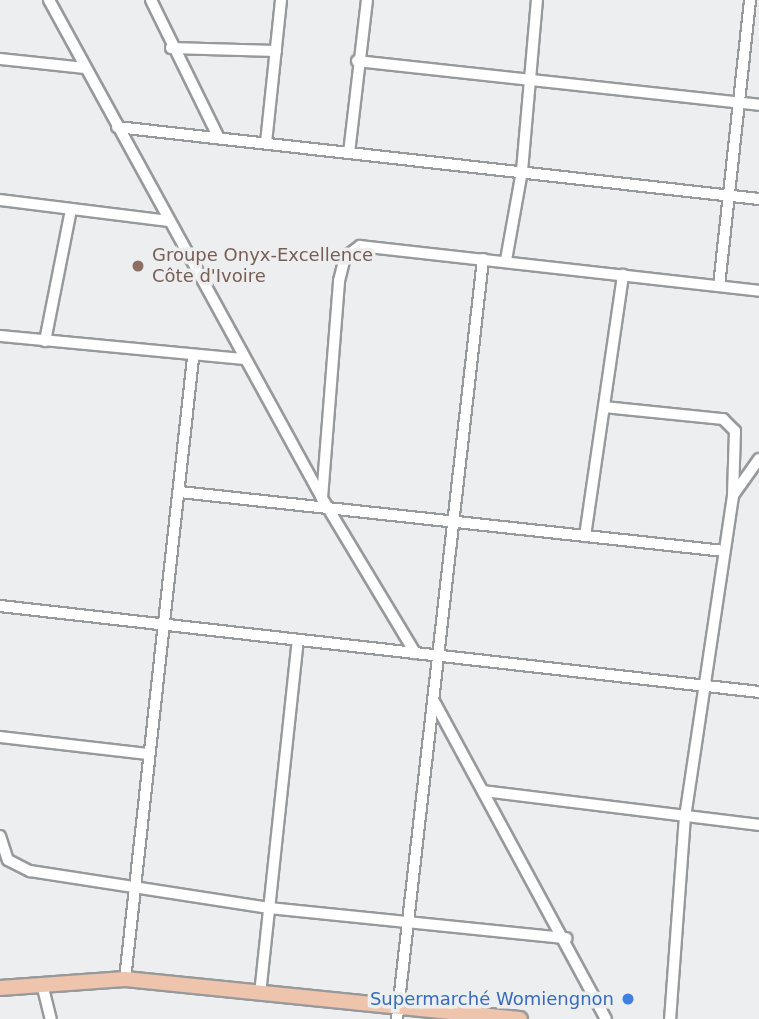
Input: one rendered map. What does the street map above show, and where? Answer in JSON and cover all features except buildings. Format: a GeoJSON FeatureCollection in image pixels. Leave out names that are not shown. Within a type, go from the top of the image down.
{"type":"FeatureCollection","features":[{"type":"Feature","properties":{"kind":"main road"},"geometry":{"type":"LineString","coordinates":[[0,988],[125,979],[398,1013],[520,1019]]}},
{"type":"Feature","properties":{"kind":"street"},"geometry":{"type":"LineString","coordinates":[[50,0],[168,221],[322,498],[333,508],[415,653]]}},
{"type":"Feature","properties":{"kind":"street"},"geometry":{"type":"LineString","coordinates":[[151,0],[172,48],[219,138]]}},
{"type":"Feature","properties":{"kind":"street"},"geometry":{"type":"LineString","coordinates":[[266,143],[281,0]]}},
{"type":"Feature","properties":{"kind":"street"},"geometry":{"type":"LineString","coordinates":[[349,153],[357,61],[367,0]]}},
{"type":"Feature","properties":{"kind":"street"},"geometry":{"type":"LineString","coordinates":[[506,260],[522,171],[537,0]]}},
{"type":"Feature","properties":{"kind":"street"},"geometry":{"type":"LineString","coordinates":[[719,286],[732,196],[750,0]]}},
{"type":"Feature","properties":{"kind":"street"},"geometry":{"type":"LineString","coordinates":[[172,48],[276,51]]}},
{"type":"Feature","properties":{"kind":"street"},"geometry":{"type":"LineString","coordinates":[[0,59],[85,68]]}},
{"type":"Feature","properties":{"kind":"street"},"geometry":{"type":"LineString","coordinates":[[357,61],[529,82],[759,105]]}},
{"type":"Feature","properties":{"kind":"street"},"geometry":{"type":"LineString","coordinates":[[117,127],[759,199]]}},
{"type":"Feature","properties":{"kind":"street"},"geometry":{"type":"LineString","coordinates":[[0,200],[168,221]]}},
{"type":"Feature","properties":{"kind":"street"},"geometry":{"type":"LineString","coordinates":[[45,341],[71,210]]}},
{"type":"Feature","properties":{"kind":"street"},"geometry":{"type":"LineString","coordinates":[[322,498],[345,257],[360,246],[759,290]]}},
{"type":"Feature","properties":{"kind":"street"},"geometry":{"type":"LineString","coordinates":[[398,1013],[406,918],[441,655],[484,258]]}},
{"type":"Feature","properties":{"kind":"street"},"geometry":{"type":"LineString","coordinates":[[585,536],[623,275]]}},
{"type":"Feature","properties":{"kind":"street"},"geometry":{"type":"LineString","coordinates":[[0,336],[193,358],[245,359]]}},
{"type":"Feature","properties":{"kind":"street"},"geometry":{"type":"LineString","coordinates":[[125,979],[132,888],[180,492],[193,358]]}},
{"type":"Feature","properties":{"kind":"street"},"geometry":{"type":"LineString","coordinates":[[604,407],[733,425],[733,496],[702,685],[685,817],[670,1019]]}},
{"type":"Feature","properties":{"kind":"street"},"geometry":{"type":"LineString","coordinates":[[733,496],[759,459]]}},
{"type":"Feature","properties":{"kind":"street"},"geometry":{"type":"LineString","coordinates":[[180,492],[723,551]]}},
{"type":"Feature","properties":{"kind":"street"},"geometry":{"type":"LineString","coordinates":[[0,606],[759,692]]}},
{"type":"Feature","properties":{"kind":"street"},"geometry":{"type":"LineString","coordinates":[[260,994],[298,639]]}},
{"type":"Feature","properties":{"kind":"street"},"geometry":{"type":"LineString","coordinates":[[435,703],[566,938],[607,1019]]}},
{"type":"Feature","properties":{"kind":"street"},"geometry":{"type":"LineString","coordinates":[[0,737],[147,754]]}},
{"type":"Feature","properties":{"kind":"street"},"geometry":{"type":"LineString","coordinates":[[483,791],[759,825]]}},
{"type":"Feature","properties":{"kind":"street"},"geometry":{"type":"LineString","coordinates":[[0,836],[8,860],[30,872],[269,908],[406,918],[566,938]]}},
{"type":"Feature","properties":{"kind":"street"},"geometry":{"type":"LineString","coordinates":[[42,984],[51,1019]]}},
{"type":"Feature","properties":{"kind":"place","name":"Groupe Onyx-Excellence Côte d'Ivoire"},"geometry":{"type":"Point","coordinates":[138,266]}},
{"type":"Feature","properties":{"kind":"place","name":"Supermarché Womiengnon"},"geometry":{"type":"Point","coordinates":[628,999]}}]}
